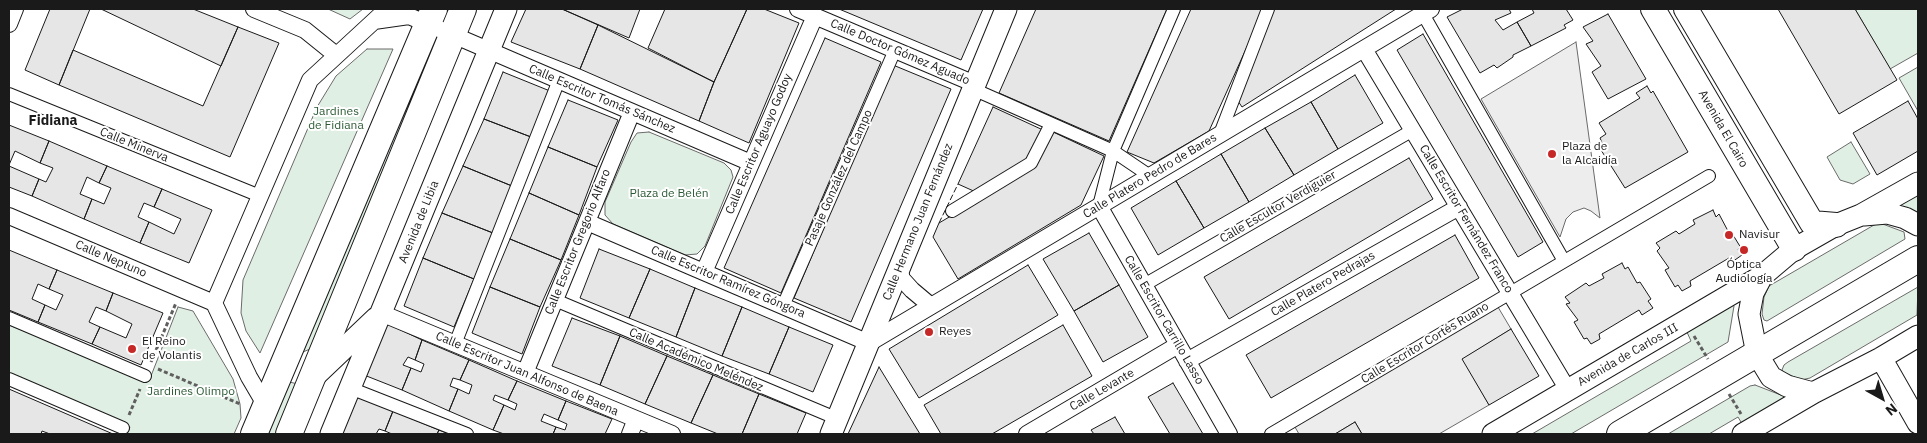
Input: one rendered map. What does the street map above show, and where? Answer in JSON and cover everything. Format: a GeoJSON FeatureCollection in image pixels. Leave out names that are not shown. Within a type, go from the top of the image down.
{"type":"FeatureCollection","features":[{"type":"Feature","properties":{"kind":"main road"},"geometry":{"type":"LineString","coordinates":[[288,434],[463,9]]}},
{"type":"Feature","properties":{"kind":"main road","name":"Avenida El Cairo"},"geometry":{"type":"LineString","coordinates":[[1653,9],[1794,249]]}},
{"type":"Feature","properties":{"kind":"main road"},"geometry":{"type":"LineString","coordinates":[[1686,9],[1812,223],[1836,225]]}},
{"type":"Feature","properties":{"kind":"main road"},"geometry":{"type":"LineString","coordinates":[[254,434],[430,16]]}},
{"type":"Feature","properties":{"kind":"main road"},"geometry":{"type":"LineString","coordinates":[[1620,434],[1918,259]]}},
{"type":"Feature","properties":{"kind":"street"},"geometry":{"type":"LineString","coordinates":[[9,24],[15,9]]}},
{"type":"Feature","properties":{"kind":"street"},"geometry":{"type":"LineString","coordinates":[[254,9],[304,30],[336,55]]}},
{"type":"Feature","properties":{"kind":"street"},"geometry":{"type":"LineString","coordinates":[[266,406],[214,303],[310,80],[387,9]]}},
{"type":"Feature","properties":{"kind":"street","name":"Avenida de Libia"},"geometry":{"type":"LineString","coordinates":[[331,434],[506,9]]}},
{"type":"Feature","properties":{"kind":"street","name":"Calle Doctor Gómez Aguado"},"geometry":{"type":"LineString","coordinates":[[798,9],[974,86]]}},
{"type":"Feature","properties":{"kind":"street","name":"Calle Hermano Juan Fernández"},"geometry":{"type":"LineString","coordinates":[[834,426],[1006,9]]}},
{"type":"Feature","properties":{"kind":"street"},"geometry":{"type":"LineString","coordinates":[[1099,206],[1113,151],[1174,9]]}},
{"type":"Feature","properties":{"kind":"street"},"geometry":{"type":"LineString","coordinates":[[1220,134],[1268,9]]}},
{"type":"Feature","properties":{"kind":"street"},"geometry":{"type":"LineString","coordinates":[[1420,12],[1564,261]]}},
{"type":"Feature","properties":{"kind":"street","name":"Calle Platero Pedro de Bares"},"geometry":{"type":"LineString","coordinates":[[869,343],[1364,48],[1420,12]]}},
{"type":"Feature","properties":{"kind":"street"},"geometry":{"type":"LineString","coordinates":[[374,21],[409,16],[430,16],[452,35]]}},
{"type":"Feature","properties":{"kind":"street","name":"Calle Escritor Aguayo Godoy"},"geometry":{"type":"LineString","coordinates":[[704,272],[815,16]]}},
{"type":"Feature","properties":{"kind":"street","name":"Calle Escritor Tomás Sánchez"},"geometry":{"type":"LineString","coordinates":[[452,35],[751,163]]}},
{"type":"Feature","properties":{"kind":"street","name":"Calle Escritor Fernández Franco"},"geometry":{"type":"LineString","coordinates":[[1364,48],[1568,390]]}},
{"type":"Feature","properties":{"kind":"street","name":"Pasaje González del Campo"},"geometry":{"type":"LineString","coordinates":[[783,306],[895,50]]}},
{"type":"Feature","properties":{"kind":"street"},"geometry":{"type":"LineString","coordinates":[[455,344],[559,80]]}},
{"type":"Feature","properties":{"kind":"street"},"geometry":{"type":"LineString","coordinates":[[974,86],[1051,124],[1113,151],[1150,176]]}},
{"type":"Feature","properties":{"kind":"street","name":"Calle Minerva"},"geometry":{"type":"LineString","coordinates":[[9,94],[260,196]]}},
{"type":"Feature","properties":{"kind":"street","name":"Calle Escritor Gregorio Alfaro"},"geometry":{"type":"LineString","coordinates":[[525,373],[632,112]]}},
{"type":"Feature","properties":{"kind":"street"},"geometry":{"type":"LineString","coordinates":[[952,211],[1032,163],[1051,124]]}},
{"type":"Feature","properties":{"kind":"street","name":"Calle Escultor Verdiguier"},"geometry":{"type":"LineString","coordinates":[[1144,285],[1412,130]]}},
{"type":"Feature","properties":{"kind":"street","name":"Calle Escritor Cortés Ruano"},"geometry":{"type":"LineString","coordinates":[[1271,434],[1709,176]]}},
{"type":"Feature","properties":{"kind":"street","name":"Avenida de Carlos III"},"geometry":{"type":"LineString","coordinates":[[1493,434],[1762,276],[1794,249],[1918,183]]}},
{"type":"Feature","properties":{"kind":"street","name":"Calle Escritor Carrillo Lasso"},"geometry":{"type":"LineString","coordinates":[[1099,206],[1229,434]]}},
{"type":"Feature","properties":{"kind":"street","name":"Calle Platero Pedrajas"},"geometry":{"type":"LineString","coordinates":[[1187,361],[1459,207]]}},
{"type":"Feature","properties":{"kind":"street","name":"Avenida de Carlos III"},"geometry":{"type":"LineString","coordinates":[[1861,215],[1887,213],[1905,218],[1918,225]]}},
{"type":"Feature","properties":{"kind":"street","name":"Calle Neptuno"},"geometry":{"type":"LineString","coordinates":[[9,216],[214,303]]}},
{"type":"Feature","properties":{"kind":"street","name":"Calle Escritor Ramírez Góngora"},"geometry":{"type":"LineString","coordinates":[[587,222],[869,343]]}},
{"type":"Feature","properties":{"kind":"street"},"geometry":{"type":"LineString","coordinates":[[899,268],[902,279],[931,306]]}},
{"type":"Feature","properties":{"kind":"street","name":"Avenida de Carlos III"},"geometry":{"type":"LineString","coordinates":[[1762,276],[1753,294],[1749,314],[1757,354],[1770,377],[1787,386],[1813,394]]}},
{"type":"Feature","properties":{"kind":"street","name":"Calle Académico Meléndez"},"geometry":{"type":"LineString","coordinates":[[555,300],[834,426]]}},
{"type":"Feature","properties":{"kind":"street"},"geometry":{"type":"LineString","coordinates":[[250,377],[278,376],[311,380],[381,313]]}},
{"type":"Feature","properties":{"kind":"street","name":"Calle Escritor Juan Alfonso de Baena"},"geometry":{"type":"LineString","coordinates":[[381,313],[525,373],[633,427],[672,434]]}},
{"type":"Feature","properties":{"kind":"street"},"geometry":{"type":"LineString","coordinates":[[9,318],[148,371]]}},
{"type":"Feature","properties":{"kind":"street"},"geometry":{"type":"LineString","coordinates":[[1743,434],[1918,336]]}},
{"type":"Feature","properties":{"kind":"street","name":"Calle Levante"},"geometry":{"type":"LineString","coordinates":[[1027,434],[1178,345]]}},
{"type":"Feature","properties":{"kind":"street"},"geometry":{"type":"LineString","coordinates":[[1880,358],[1918,423]]}},
{"type":"Feature","properties":{"kind":"street"},"geometry":{"type":"LineString","coordinates":[[9,380],[124,428]]}},
{"type":"Feature","properties":{"kind":"street"},"geometry":{"type":"LineString","coordinates":[[350,388],[467,434]]}},
{"type":"Feature","properties":{"kind":"path"},"geometry":{"type":"LineString","coordinates":[[148,371],[240,404]]}},
{"type":"Feature","properties":{"kind":"green space"},"geometry":{"type":"Polygon","coordinates":[[[328,9],[363,9],[350,19],[328,9]]]}},
{"type":"Feature","properties":{"kind":"green space"},"geometry":{"type":"Polygon","coordinates":[[[1855,9],[1918,9],[1918,53],[1890,69],[1855,9]]]}},
{"type":"Feature","properties":{"kind":"green space"},"geometry":{"type":"Polygon","coordinates":[[[430,39],[442,44],[315,347],[298,354],[430,39]]]}},
{"type":"Feature","properties":{"kind":"green space","name":"Jardines de Fidiana"},"geometry":{"type":"Polygon","coordinates":[[[367,49],[393,49],[260,353],[246,331],[241,313],[243,280],[317,107],[336,76],[367,49]]]}},
{"type":"Feature","properties":{"kind":"green space"},"geometry":{"type":"Polygon","coordinates":[[[1918,67],[1918,111],[1899,78],[1918,67]]]}},
{"type":"Feature","properties":{"kind":"green space","name":"Plaza de Belén"},"geometry":{"type":"Polygon","coordinates":[[[649,132],[724,163],[731,170],[733,177],[705,246],[697,254],[685,255],[613,224],[605,215],[605,202],[631,142],[637,133],[649,132]]]}},
{"type":"Feature","properties":{"kind":"green space"},"geometry":{"type":"Polygon","coordinates":[[[1851,142],[1870,174],[1853,184],[1840,180],[1827,157],[1851,142]]]}},
{"type":"Feature","properties":{"kind":"green space"},"geometry":{"type":"Polygon","coordinates":[[[1918,193],[1918,216],[1896,206],[1918,193]]]}},
{"type":"Feature","properties":{"kind":"green space"},"geometry":{"type":"Polygon","coordinates":[[[1880,223],[1904,232],[1905,239],[1767,321],[1764,320],[1762,314],[1764,297],[1769,286],[1880,223]]]}},
{"type":"Feature","properties":{"kind":"green space"},"geometry":{"type":"Polygon","coordinates":[[[1918,287],[1917,315],[1810,378],[1801,380],[1783,372],[1784,365],[1788,362],[1918,287]]]}},
{"type":"Feature","properties":{"kind":"green space"},"geometry":{"type":"Polygon","coordinates":[[[1732,303],[1734,306],[1728,342],[1571,434],[1532,434],[1691,341],[1686,330],[1732,303]]]}},
{"type":"Feature","properties":{"kind":"green space","name":"Jardines Olimpo"},"geometry":{"type":"Polygon","coordinates":[[[178,307],[193,311],[233,379],[240,404],[241,418],[234,434],[127,434],[130,427],[9,377],[9,325],[149,381],[178,307]]]}},
{"type":"Feature","properties":{"kind":"green space"},"geometry":{"type":"Polygon","coordinates":[[[285,381],[298,384],[278,434],[263,434],[285,381]]]}},
{"type":"Feature","properties":{"kind":"green space"},"geometry":{"type":"Polygon","coordinates":[[[1755,385],[1786,397],[1744,427],[1738,417],[1709,434],[1668,434],[1750,386],[1755,385]]]}},
{"type":"Feature","properties":{"kind":"shaded area","name":"Plaza de la Alcaidía"},"geometry":{"type":"Polygon","coordinates":[[[1576,42],[1600,218],[1584,208],[1573,212],[1566,219],[1560,237],[1481,99],[1576,42]]]}},
{"type":"Feature","properties":{"kind":"shaded area"},"geometry":{"type":"Polygon","coordinates":[[[1495,302],[1511,329],[1463,359],[1489,405],[1439,434],[1362,434],[1355,422],[1335,434],[1299,434],[1292,422],[1495,302]]]}},
{"type":"Feature","properties":{"kind":"building"},"geometry":{"type":"Polygon","coordinates":[[[50,9],[90,9],[59,85],[25,70],[50,9]]]}},
{"type":"Feature","properties":{"kind":"building"},"geometry":{"type":"Polygon","coordinates":[[[101,9],[193,9],[238,27],[221,66],[101,9]]]}},
{"type":"Feature","properties":{"kind":"building"},"geometry":{"type":"Polygon","coordinates":[[[526,9],[562,9],[598,25],[580,69],[511,42],[526,9]]]}},
{"type":"Feature","properties":{"kind":"building"},"geometry":{"type":"Polygon","coordinates":[[[562,9],[640,9],[629,38],[562,9]]]}},
{"type":"Feature","properties":{"kind":"building"},"geometry":{"type":"Polygon","coordinates":[[[665,9],[747,9],[714,82],[648,48],[665,9]]]}},
{"type":"Feature","properties":{"kind":"building"},"geometry":{"type":"Polygon","coordinates":[[[747,9],[764,9],[799,23],[749,143],[699,121],[714,82],[747,9]]]}},
{"type":"Feature","properties":{"kind":"building"},"geometry":{"type":"Polygon","coordinates":[[[839,9],[983,9],[961,60],[839,9]]]}},
{"type":"Feature","properties":{"kind":"building"},"geometry":{"type":"Polygon","coordinates":[[[1036,9],[1167,9],[1109,141],[999,93],[1036,9]]]}},
{"type":"Feature","properties":{"kind":"building"},"geometry":{"type":"Polygon","coordinates":[[[1191,9],[1264,9],[1209,131],[1154,163],[1127,152],[1191,9]]]}},
{"type":"Feature","properties":{"kind":"building"},"geometry":{"type":"Polygon","coordinates":[[[1274,9],[1396,9],[1242,107],[1236,98],[1274,9]]]}},
{"type":"Feature","properties":{"kind":"building"},"geometry":{"type":"Polygon","coordinates":[[[1463,9],[1509,9],[1511,13],[1495,20],[1503,30],[1517,22],[1531,46],[1513,55],[1513,57],[1497,68],[1494,65],[1480,73],[1447,17],[1463,9]]]}},
{"type":"Feature","properties":{"kind":"building"},"geometry":{"type":"Polygon","coordinates":[[[1532,9],[1566,9],[1573,20],[1564,25],[1566,28],[1531,46],[1517,22],[1534,13],[1532,9]]]}},
{"type":"Feature","properties":{"kind":"building"},"geometry":{"type":"Polygon","coordinates":[[[1778,9],[1855,9],[1897,80],[1839,114],[1778,9]]]}},
{"type":"Feature","properties":{"kind":"building"},"geometry":{"type":"Polygon","coordinates":[[[1608,14],[1646,79],[1608,99],[1592,72],[1601,66],[1586,44],[1593,41],[1583,27],[1608,14]]]}},
{"type":"Feature","properties":{"kind":"building"},"geometry":{"type":"Polygon","coordinates":[[[598,25],[714,82],[699,121],[580,69],[598,25]]]}},
{"type":"Feature","properties":{"kind":"building"},"geometry":{"type":"Polygon","coordinates":[[[238,27],[279,43],[230,157],[59,85],[73,50],[203,106],[238,27]]]}},
{"type":"Feature","properties":{"kind":"building"},"geometry":{"type":"Polygon","coordinates":[[[1423,34],[1543,242],[1518,257],[1397,50],[1423,34]]]}},
{"type":"Feature","properties":{"kind":"building"},"geometry":{"type":"Polygon","coordinates":[[[825,38],[881,62],[781,293],[724,268],[825,38]]]}},
{"type":"Feature","properties":{"kind":"building"},"geometry":{"type":"Polygon","coordinates":[[[893,65],[951,89],[851,322],[794,298],[893,65]]]}},
{"type":"Feature","properties":{"kind":"building"},"geometry":{"type":"Polygon","coordinates":[[[503,72],[550,91],[531,137],[484,119],[503,72]]]}},
{"type":"Feature","properties":{"kind":"building"},"geometry":{"type":"Polygon","coordinates":[[[1355,75],[1383,123],[1338,149],[1311,102],[1355,75]]]}},
{"type":"Feature","properties":{"kind":"building"},"geometry":{"type":"Polygon","coordinates":[[[1647,86],[1651,93],[1653,91],[1688,152],[1625,188],[1601,150],[1604,147],[1600,138],[1606,134],[1599,123],[1640,98],[1636,93],[1647,86]]]}},
{"type":"Feature","properties":{"kind":"building"},"geometry":{"type":"Polygon","coordinates":[[[568,100],[618,120],[597,167],[548,147],[568,100]]]}},
{"type":"Feature","properties":{"kind":"building"},"geometry":{"type":"Polygon","coordinates":[[[1908,101],[1918,119],[1918,151],[1877,175],[1853,133],[1908,101]]]}},
{"type":"Feature","properties":{"kind":"building"},"geometry":{"type":"Polygon","coordinates":[[[1311,102],[1338,149],[1294,175],[1265,128],[1311,102]]]}},
{"type":"Feature","properties":{"kind":"building"},"geometry":{"type":"Polygon","coordinates":[[[993,107],[1043,130],[1029,160],[978,193],[958,184],[993,107]]]}},
{"type":"Feature","properties":{"kind":"building"},"geometry":{"type":"Polygon","coordinates":[[[484,119],[531,137],[512,186],[463,166],[484,119]]]}},
{"type":"Feature","properties":{"kind":"building"},"geometry":{"type":"Polygon","coordinates":[[[9,125],[49,141],[40,163],[15,151],[9,165],[9,125]]]}},
{"type":"Feature","properties":{"kind":"building"},"geometry":{"type":"Polygon","coordinates":[[[1265,128],[1294,175],[1249,202],[1221,154],[1265,128]]]}},
{"type":"Feature","properties":{"kind":"building"},"geometry":{"type":"Polygon","coordinates":[[[1051,131],[1104,156],[1081,205],[958,279],[933,237],[939,223],[1034,167],[1051,131]]]}},
{"type":"Feature","properties":{"kind":"building"},"geometry":{"type":"Polygon","coordinates":[[[49,141],[107,166],[99,183],[87,177],[80,194],[92,199],[84,219],[32,196],[39,179],[46,182],[53,168],[40,163],[49,141]]]}},
{"type":"Feature","properties":{"kind":"building"},"geometry":{"type":"Polygon","coordinates":[[[548,147],[597,167],[579,215],[529,193],[548,147]]]}},
{"type":"Feature","properties":{"kind":"building"},"geometry":{"type":"Polygon","coordinates":[[[1221,154],[1249,202],[1204,228],[1176,181],[1221,154]]]}},
{"type":"Feature","properties":{"kind":"building"},"geometry":{"type":"Polygon","coordinates":[[[1409,158],[1433,199],[1229,319],[1204,277],[1409,158]]]}},
{"type":"Feature","properties":{"kind":"building"},"geometry":{"type":"Polygon","coordinates":[[[9,166],[39,179],[32,196],[9,187],[9,166]]]}},
{"type":"Feature","properties":{"kind":"building"},"geometry":{"type":"Polygon","coordinates":[[[107,166],[162,189],[154,207],[144,203],[138,217],[149,222],[140,243],[84,219],[92,199],[104,204],[111,188],[99,183],[107,166]]]}},
{"type":"Feature","properties":{"kind":"building"},"geometry":{"type":"Polygon","coordinates":[[[463,166],[512,186],[493,233],[442,213],[463,166]]]}},
{"type":"Feature","properties":{"kind":"building"},"geometry":{"type":"Polygon","coordinates":[[[1176,181],[1204,228],[1158,255],[1131,208],[1176,181]]]}},
{"type":"Feature","properties":{"kind":"building"},"geometry":{"type":"Polygon","coordinates":[[[162,189],[212,210],[189,263],[140,243],[149,222],[174,234],[181,219],[154,207],[162,189]]]}},
{"type":"Feature","properties":{"kind":"building"},"geometry":{"type":"Polygon","coordinates":[[[529,193],[579,215],[561,260],[510,239],[529,193]]]}},
{"type":"Feature","properties":{"kind":"building"},"geometry":{"type":"Polygon","coordinates":[[[1713,210],[1716,217],[1719,214],[1728,231],[1730,230],[1741,248],[1738,249],[1742,255],[1732,262],[1729,258],[1690,281],[1691,286],[1682,291],[1678,285],[1675,287],[1665,270],[1669,268],[1657,251],[1660,248],[1656,243],[1676,231],[1679,234],[1695,224],[1693,220],[1713,210]]]}},
{"type":"Feature","properties":{"kind":"building"},"geometry":{"type":"Polygon","coordinates":[[[442,213],[493,233],[474,279],[423,258],[442,213]]]}},
{"type":"Feature","properties":{"kind":"building"},"geometry":{"type":"Polygon","coordinates":[[[1089,233],[1119,285],[1074,311],[1043,259],[1089,233]]]}},
{"type":"Feature","properties":{"kind":"building"},"geometry":{"type":"Polygon","coordinates":[[[1455,235],[1479,278],[1271,398],[1246,355],[1455,235]]]}},
{"type":"Feature","properties":{"kind":"building"},"geometry":{"type":"Polygon","coordinates":[[[510,239],[561,260],[540,307],[490,287],[510,239]]]}},
{"type":"Feature","properties":{"kind":"building"},"geometry":{"type":"Polygon","coordinates":[[[599,249],[650,269],[629,318],[580,298],[599,249]]]}},
{"type":"Feature","properties":{"kind":"building"},"geometry":{"type":"Polygon","coordinates":[[[9,250],[57,270],[49,289],[38,284],[32,299],[45,305],[38,322],[9,310],[9,250]]]}},
{"type":"Feature","properties":{"kind":"building"},"geometry":{"type":"Polygon","coordinates":[[[423,258],[474,279],[454,327],[404,306],[423,258]]]}},
{"type":"Feature","properties":{"kind":"building"},"geometry":{"type":"Polygon","coordinates":[[[1622,263],[1625,269],[1628,267],[1637,283],[1640,282],[1651,299],[1648,301],[1653,308],[1642,315],[1639,310],[1599,334],[1600,339],[1591,344],[1587,338],[1584,339],[1574,322],[1578,320],[1566,304],[1570,303],[1565,297],[1586,283],[1589,286],[1604,278],[1602,274],[1622,263]]]}},
{"type":"Feature","properties":{"kind":"building"},"geometry":{"type":"Polygon","coordinates":[[[1028,265],[1058,315],[919,398],[889,349],[1028,265]]]}},
{"type":"Feature","properties":{"kind":"building"},"geometry":{"type":"Polygon","coordinates":[[[650,269],[695,288],[676,337],[629,318],[650,269]]]}},
{"type":"Feature","properties":{"kind":"building"},"geometry":{"type":"Polygon","coordinates":[[[57,270],[113,293],[106,311],[96,307],[89,322],[100,327],[92,344],[38,322],[45,305],[56,310],[63,295],[49,289],[57,270]]]}},
{"type":"Feature","properties":{"kind":"building"},"geometry":{"type":"Polygon","coordinates":[[[1119,285],[1148,337],[1103,362],[1074,311],[1119,285]]]}},
{"type":"Feature","properties":{"kind":"building"},"geometry":{"type":"Polygon","coordinates":[[[490,287],[540,307],[522,354],[472,333],[490,287]]]}},
{"type":"Feature","properties":{"kind":"building"},"geometry":{"type":"Polygon","coordinates":[[[695,288],[742,307],[722,356],[676,337],[695,288]]]}},
{"type":"Feature","properties":{"kind":"building"},"geometry":{"type":"Polygon","coordinates":[[[113,293],[163,313],[141,365],[92,344],[100,327],[126,338],[132,324],[106,311],[113,293]]]}},
{"type":"Feature","properties":{"kind":"building"},"geometry":{"type":"Polygon","coordinates":[[[742,307],[789,327],[769,374],[722,356],[742,307]]]}},
{"type":"Feature","properties":{"kind":"building"},"geometry":{"type":"Polygon","coordinates":[[[572,318],[620,336],[600,385],[552,366],[572,318]]]}},
{"type":"Feature","properties":{"kind":"building"},"geometry":{"type":"Polygon","coordinates":[[[386,323],[422,340],[415,360],[408,357],[403,365],[411,368],[402,390],[364,375],[386,323]]]}},
{"type":"Feature","properties":{"kind":"building"},"geometry":{"type":"Polygon","coordinates":[[[1063,325],[1092,376],[992,434],[941,434],[924,405],[1063,325]]]}},
{"type":"Feature","properties":{"kind":"building"},"geometry":{"type":"Polygon","coordinates":[[[789,327],[833,345],[813,392],[769,374],[789,327]]]}},
{"type":"Feature","properties":{"kind":"building"},"geometry":{"type":"Polygon","coordinates":[[[1511,329],[1539,376],[1489,405],[1462,359],[1511,329]]]}},
{"type":"Feature","properties":{"kind":"building"},"geometry":{"type":"Polygon","coordinates":[[[620,336],[667,356],[645,404],[600,385],[620,336]]]}},
{"type":"Feature","properties":{"kind":"building"},"geometry":{"type":"Polygon","coordinates":[[[422,340],[469,360],[460,380],[453,378],[450,386],[458,389],[449,411],[402,390],[411,368],[421,372],[424,364],[415,360],[422,340]]]}},
{"type":"Feature","properties":{"kind":"building"},"geometry":{"type":"Polygon","coordinates":[[[667,356],[713,375],[691,423],[645,404],[667,356]]]}},
{"type":"Feature","properties":{"kind":"building"},"geometry":{"type":"Polygon","coordinates":[[[469,360],[517,381],[508,400],[495,395],[493,400],[504,405],[493,430],[449,411],[458,389],[469,394],[472,385],[460,380],[469,360]]]}},
{"type":"Feature","properties":{"kind":"building"},"geometry":{"type":"Polygon","coordinates":[[[879,367],[920,434],[848,434],[879,367]]]}},
{"type":"Feature","properties":{"kind":"building"},"geometry":{"type":"Polygon","coordinates":[[[713,375],[759,394],[742,434],[718,434],[691,423],[713,375]]]}},
{"type":"Feature","properties":{"kind":"building"},"geometry":{"type":"Polygon","coordinates":[[[517,381],[566,401],[558,420],[544,414],[541,421],[556,427],[553,434],[504,434],[493,430],[504,405],[515,410],[517,404],[508,400],[517,381]]]}},
{"type":"Feature","properties":{"kind":"building"},"geometry":{"type":"Polygon","coordinates":[[[1173,383],[1203,434],[1170,434],[1148,397],[1173,383]]]}},
{"type":"Feature","properties":{"kind":"building"},"geometry":{"type":"Polygon","coordinates":[[[9,389],[113,434],[50,434],[42,431],[41,434],[9,434],[9,389]]]}},
{"type":"Feature","properties":{"kind":"building"},"geometry":{"type":"Polygon","coordinates":[[[759,394],[806,413],[797,434],[742,434],[759,394]]]}},
{"type":"Feature","properties":{"kind":"building"},"geometry":{"type":"Polygon","coordinates":[[[354,396],[393,411],[385,431],[379,429],[376,434],[339,434],[354,396]]]}},
{"type":"Feature","properties":{"kind":"building"},"geometry":{"type":"Polygon","coordinates":[[[566,401],[612,419],[605,434],[553,434],[556,427],[565,430],[567,424],[558,420],[566,401]]]}},
{"type":"Feature","properties":{"kind":"building"},"geometry":{"type":"Polygon","coordinates":[[[393,411],[439,430],[437,434],[392,434],[385,431],[393,411]]]}},
{"type":"Feature","properties":{"kind":"building"},"geometry":{"type":"Polygon","coordinates":[[[1115,417],[1125,434],[1094,434],[1091,430],[1115,417]]]}},
{"type":"Feature","properties":{"kind":"building"},"geometry":{"type":"Polygon","coordinates":[[[1355,422],[1362,434],[1335,434],[1355,422]]]}},
{"type":"Feature","properties":{"kind":"building"},"geometry":{"type":"Polygon","coordinates":[[[439,430],[449,434],[437,434],[439,430]]]}},
{"type":"Feature","properties":{"kind":"fence"},"geometry":{"type":"LineString","coordinates":[[939,223],[958,184]]}},
{"type":"Feature","properties":{"kind":"place","name":"Plaza de la Alcaidía"},"geometry":{"type":"Point","coordinates":[1552,154]}},
{"type":"Feature","properties":{"kind":"place","name":"Navisur"},"geometry":{"type":"Point","coordinates":[1729,235]}},
{"type":"Feature","properties":{"kind":"place","name":"Óptica Audiología"},"geometry":{"type":"Point","coordinates":[1744,250]}},
{"type":"Feature","properties":{"kind":"place","name":"Reyes"},"geometry":{"type":"Point","coordinates":[929,332]}},
{"type":"Feature","properties":{"kind":"place","name":"El Reino de Volantis"},"geometry":{"type":"Point","coordinates":[132,349]}},
{"type":"Feature","properties":{"kind":"district","name":"Fidiana"},"geometry":{"type":"Point","coordinates":[53,121]}}]}
